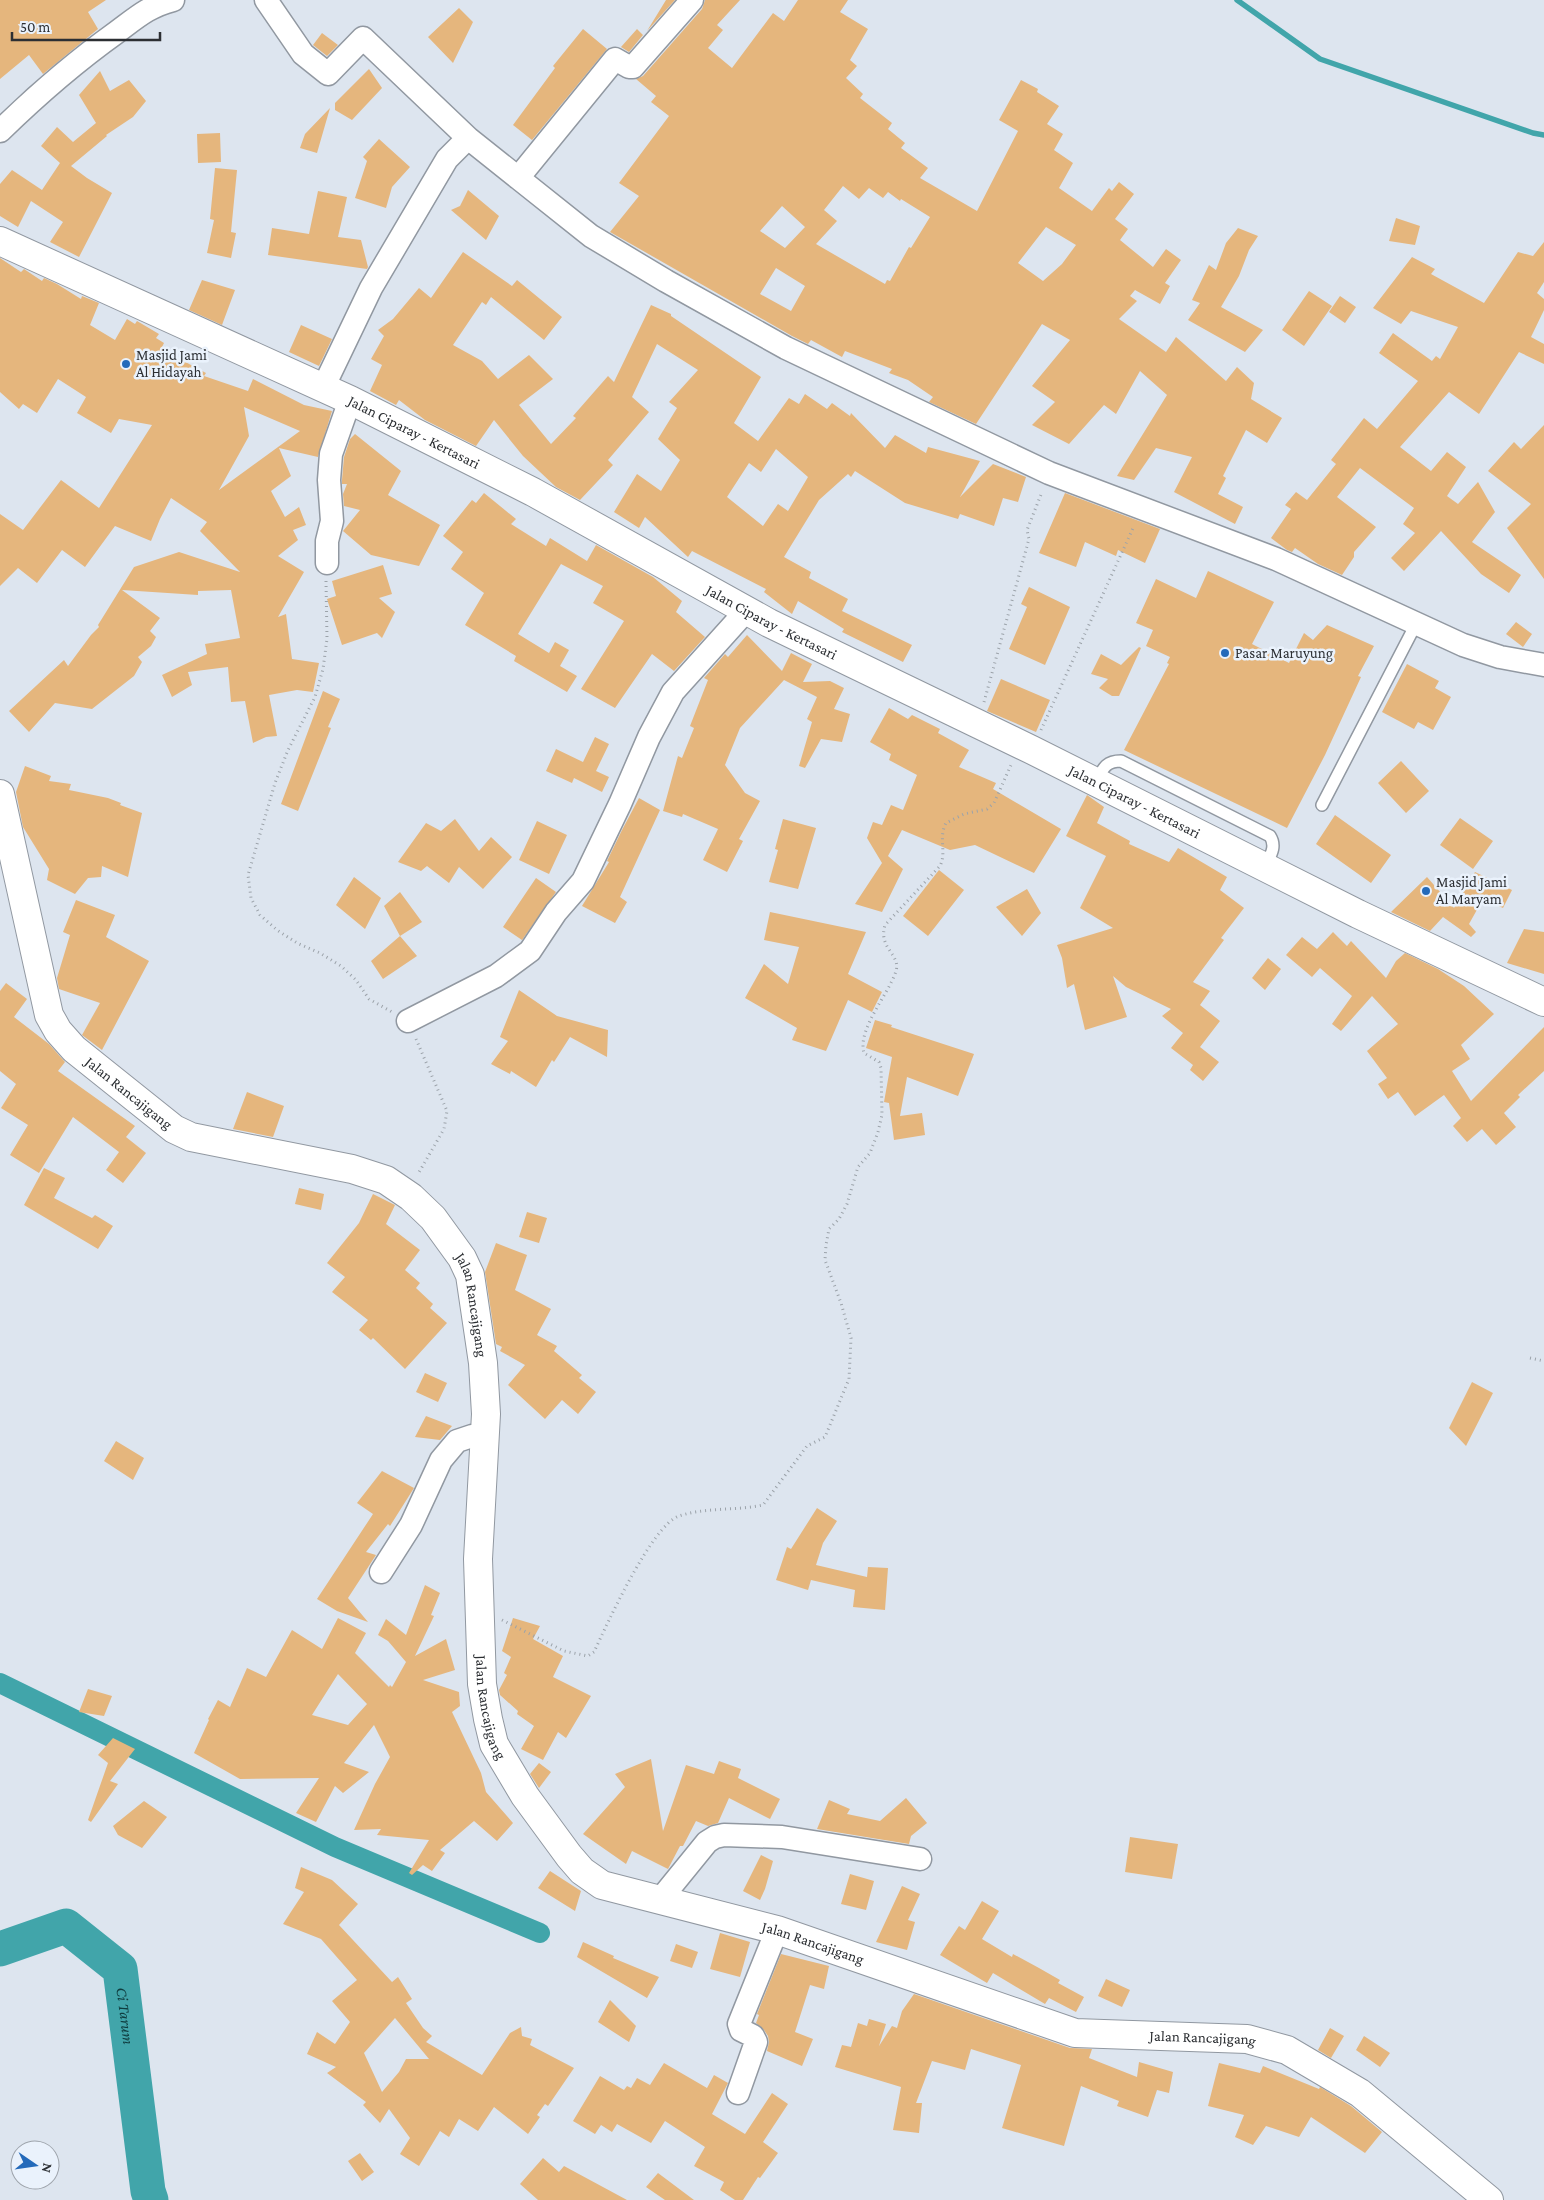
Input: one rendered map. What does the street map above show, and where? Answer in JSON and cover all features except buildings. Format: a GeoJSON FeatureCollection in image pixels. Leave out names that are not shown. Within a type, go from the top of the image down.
{"type":"FeatureCollection","features":[{"type":"Feature","properties":{"kind":"main road","name":"Jalan Ciparay - Kertasari"},"geometry":{"type":"LineString","coordinates":[[0,241],[350,400],[533,492],[746,612],[1027,747],[1265,867],[1544,1002]]}},
{"type":"Feature","properties":{"kind":"main road","name":"Jalan Rancajigang"},"geometry":{"type":"LineString","coordinates":[[0,794],[49,1015],[58,1031],[74,1049],[174,1129],[191,1138],[352,1169],[386,1180],[407,1194],[433,1218],[462,1258],[470,1275],[482,1347],[486,1414],[478,1560],[482,1684],[494,1744],[525,1796],[582,1871],[602,1885],[777,1930],[1075,2033],[1247,2039],[1287,2050],[1360,2093],[1489,2200]]}},
{"type":"Feature","properties":{"kind":"street"},"geometry":{"type":"LineString","coordinates":[[0,131],[38,93],[106,40],[155,4],[173,0]]}},
{"type":"Feature","properties":{"kind":"street"},"geometry":{"type":"LineString","coordinates":[[266,0],[303,54],[328,74],[363,38],[468,138],[591,236],[756,332],[1049,473],[1276,559],[1463,645],[1500,657],[1544,665]]}},
{"type":"Feature","properties":{"kind":"street"},"geometry":{"type":"LineString","coordinates":[[518,178],[615,59],[633,66],[692,0]]}},
{"type":"Feature","properties":{"kind":"street"},"geometry":{"type":"LineString","coordinates":[[324,388],[371,288],[447,159],[468,138]]}},
{"type":"Feature","properties":{"kind":"street"},"geometry":{"type":"LineString","coordinates":[[327,563],[326,541],[332,521],[329,480],[331,454],[350,400]]}},
{"type":"Feature","properties":{"kind":"street"},"geometry":{"type":"LineString","coordinates":[[408,1021],[496,976],[530,950],[556,912],[583,881],[620,804],[649,737],[673,692],[746,612]]}},
{"type":"Feature","properties":{"kind":"street"},"geometry":{"type":"LineString","coordinates":[[381,1572],[411,1525],[441,1460],[457,1441],[472,1436],[485,1436]]}},
{"type":"Feature","properties":{"kind":"street"},"geometry":{"type":"LineString","coordinates":[[659,1901],[706,1842],[724,1835],[782,1837],[920,1858]]}},
{"type":"Feature","properties":{"kind":"street"},"geometry":{"type":"LineString","coordinates":[[738,2093],[756,2042],[753,2036],[741,2030],[739,2024],[777,1930]]}},
{"type":"Feature","properties":{"kind":"lane"},"geometry":{"type":"LineString","coordinates":[[1322,805],[1416,624]]}},
{"type":"Feature","properties":{"kind":"path"},"geometry":{"type":"LineString","coordinates":[[976,723],[982,709],[1012,608],[1030,539],[1028,530],[1049,473]]}},
{"type":"Feature","properties":{"kind":"path"},"geometry":{"type":"LineString","coordinates":[[480,1610],[564,1651],[588,1656],[594,1652],[643,1556],[662,1530],[676,1516],[700,1511],[763,1505],[807,1446],[825,1437],[848,1379],[851,1338],[842,1303],[825,1260],[826,1245],[829,1229],[839,1219],[847,1204],[858,1167],[870,1153],[882,1116],[881,1068],[879,1062],[864,1053],[863,1046],[874,1013],[889,988],[897,969],[896,960],[884,943],[882,935],[885,925],[940,866],[944,856],[941,839],[946,823],[964,814],[987,809],[994,803],[1059,688],[1143,508]]}},
{"type":"Feature","properties":{"kind":"path"},"geometry":{"type":"LineString","coordinates":[[327,563],[328,639],[323,669],[314,697],[288,750],[275,783],[248,875],[251,898],[260,915],[277,930],[297,943],[320,953],[341,966],[356,980],[369,999],[408,1021],[445,1101],[447,1111],[444,1129],[407,1194]]}},
{"type":"Feature","properties":{"kind":"path"},"geometry":{"type":"LineString","coordinates":[[1530,1358],[1544,1361]]}},
{"type":"Feature","properties":{"kind":"waterway"},"geometry":{"type":"LineString","coordinates":[[1237,0],[1320,59],[1533,133],[1544,135]]}},
{"type":"Feature","properties":{"kind":"waterway"},"geometry":{"type":"LineString","coordinates":[[0,1683],[335,1847],[540,1933]]}},
{"type":"Feature","properties":{"kind":"waterway","name":"Ci Tarum"},"geometry":{"type":"LineString","coordinates":[[0,1949],[66,1926],[120,1969],[148,2191],[151,2200]]}},
{"type":"Feature","properties":{"kind":"place","name":"Masjid Jami Al Hidayah"},"geometry":{"type":"Point","coordinates":[126,364]}},
{"type":"Feature","properties":{"kind":"place","name":"Pasar Maruyung"},"geometry":{"type":"Point","coordinates":[1225,653]}},
{"type":"Feature","properties":{"kind":"place","name":"Masjid Jami Al Maryam"},"geometry":{"type":"Point","coordinates":[1426,891]}}]}
